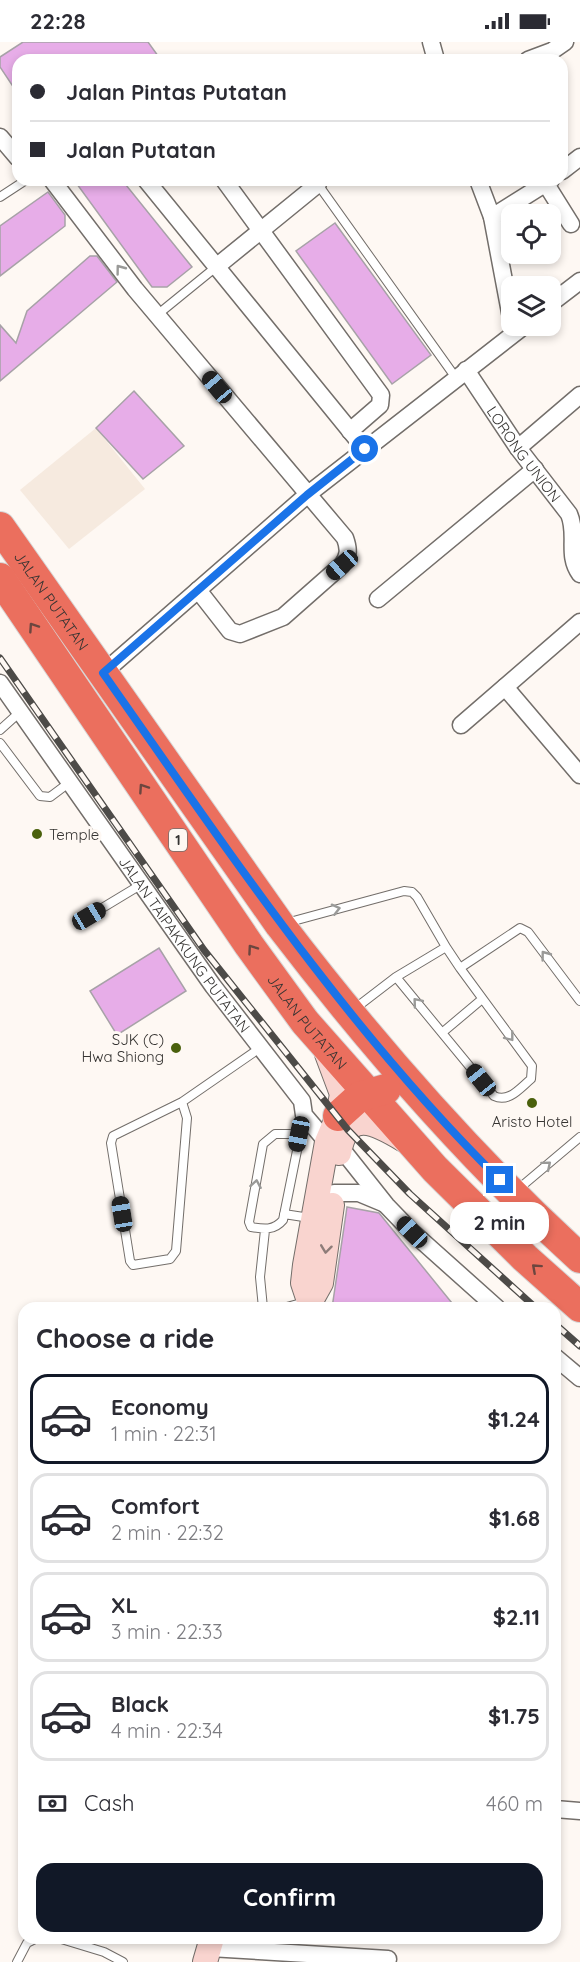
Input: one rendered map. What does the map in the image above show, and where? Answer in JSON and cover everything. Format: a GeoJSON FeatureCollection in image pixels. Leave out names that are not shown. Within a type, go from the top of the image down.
{"type":"FeatureCollection","features":[{"type":"Feature","properties":{"kind":"highway","name":"JALAN PUTATAN"},"geometry":{"type":"LineString","coordinates":[[0,527],[280,925],[321,979],[416,1093],[580,1258]]}},
{"type":"Feature","properties":{"kind":"highway","name":"JALAN PUTATAN"},"geometry":{"type":"LineString","coordinates":[[0,578],[292,1005],[411,1144],[525,1258],[580,1306]]}},
{"type":"Feature","properties":{"kind":"highway"},"geometry":{"type":"LineString","coordinates":[[292,1005],[312,1000],[319,992],[321,979]]}},
{"type":"Feature","properties":{"kind":"highway"},"geometry":{"type":"LineString","coordinates":[[335,1135],[367,1093],[402,1089],[416,1093]]}},
{"type":"Feature","properties":{"kind":"main road"},"geometry":{"type":"LineString","coordinates":[[308,1302],[303,1283],[314,1219],[335,1135],[342,1094],[336,1071],[320,1040]]}},
{"type":"Feature","properties":{"kind":"main road"},"geometry":{"type":"LineString","coordinates":[[335,1135],[360,1122],[382,1127],[411,1144]]}},
{"type":"Feature","properties":{"kind":"main road"},"geometry":{"type":"LineString","coordinates":[[309,1302],[321,1283],[334,1193],[335,1135]]}},
{"type":"Feature","properties":{"kind":"street"},"geometry":{"type":"LineString","coordinates":[[544,54],[565,42]]}},
{"type":"Feature","properties":{"kind":"street"},"geometry":{"type":"LineString","coordinates":[[0,137],[12,151]]}},
{"type":"Feature","properties":{"kind":"street"},"geometry":{"type":"LineString","coordinates":[[568,166],[580,157]]}},
{"type":"Feature","properties":{"kind":"street"},"geometry":{"type":"LineString","coordinates":[[57,186],[157,315],[345,538],[348,545],[348,553],[342,565],[276,621],[235,634],[198,590]]}},
{"type":"Feature","properties":{"kind":"street"},"geometry":{"type":"LineString","coordinates":[[151,186],[365,449]]}},
{"type":"Feature","properties":{"kind":"street"},"geometry":{"type":"LineString","coordinates":[[228,186],[381,394],[380,405],[350,430]]}},
{"type":"Feature","properties":{"kind":"street"},"geometry":{"type":"LineString","coordinates":[[216,267],[311,186]]}},
{"type":"Feature","properties":{"kind":"street"},"geometry":{"type":"LineString","coordinates":[[480,186],[492,217],[504,276]]}},
{"type":"Feature","properties":{"kind":"street"},"geometry":{"type":"LineString","coordinates":[[492,217],[542,186]]}},
{"type":"Feature","properties":{"kind":"street"},"geometry":{"type":"LineString","coordinates":[[551,186],[571,224]]}},
{"type":"Feature","properties":{"kind":"street"},"geometry":{"type":"LineString","coordinates":[[561,295],[580,280]]}},
{"type":"Feature","properties":{"kind":"street"},"geometry":{"type":"LineString","coordinates":[[103,673],[307,495],[461,374],[505,336]]}},
{"type":"Feature","properties":{"kind":"street","name":"LORONG UNION"},"geometry":{"type":"LineString","coordinates":[[461,374],[576,521],[571,554],[580,574]]}},
{"type":"Feature","properties":{"kind":"street"},"geometry":{"type":"LineString","coordinates":[[518,447],[580,395]]}},
{"type":"Feature","properties":{"kind":"street"},"geometry":{"type":"LineString","coordinates":[[378,599],[535,469]]}},
{"type":"Feature","properties":{"kind":"street"},"geometry":{"type":"LineString","coordinates":[[461,725],[580,622]]}},
{"type":"Feature","properties":{"kind":"street"},"geometry":{"type":"LineString","coordinates":[[505,687],[580,775]]}},
{"type":"Feature","properties":{"kind":"street","name":"JALAN TAIPAKKUNG PUTATAN"},"geometry":{"type":"LineString","coordinates":[[2,691],[70,781],[213,986],[302,1101],[304,1115],[335,1135],[386,1206]]}},
{"type":"Feature","properties":{"kind":"street"},"geometry":{"type":"LineString","coordinates":[[334,1193],[359,1193],[386,1206],[490,1302]]}},
{"type":"Feature","properties":{"kind":"street"},"geometry":{"type":"LineString","coordinates":[[561,1362],[580,1378]]}},
{"type":"Feature","properties":{"kind":"street"},"geometry":{"type":"LineString","coordinates":[[561,1809],[580,1811]]}},
{"type":"Feature","properties":{"kind":"street"},"geometry":{"type":"LineString","coordinates":[[209,1949],[388,1959]]}},
{"type":"Feature","properties":{"kind":"lane"},"geometry":{"type":"LineString","coordinates":[[0,197],[17,186]]}},
{"type":"Feature","properties":{"kind":"lane"},"geometry":{"type":"LineString","coordinates":[[319,186],[461,374]]}},
{"type":"Feature","properties":{"kind":"lane"},"geometry":{"type":"LineString","coordinates":[[157,315],[216,267]]}},
{"type":"Feature","properties":{"kind":"lane"},"geometry":{"type":"LineString","coordinates":[[0,730],[20,712]]}},
{"type":"Feature","properties":{"kind":"lane"},"geometry":{"type":"LineString","coordinates":[[0,743],[40,796],[50,798],[70,781]]}},
{"type":"Feature","properties":{"kind":"lane"},"geometry":{"type":"LineString","coordinates":[[89,916],[142,883]]}},
{"type":"Feature","properties":{"kind":"lane"},"geometry":{"type":"LineString","coordinates":[[280,925],[393,894],[412,892],[481,1000],[532,1066],[531,1079],[507,1098],[494,1096],[396,977]]}},
{"type":"Feature","properties":{"kind":"lane"},"geometry":{"type":"LineString","coordinates":[[460,968],[520,928],[528,932],[580,1001]]}},
{"type":"Feature","properties":{"kind":"lane"},"geometry":{"type":"LineString","coordinates":[[350,1012],[396,977],[446,946]]}},
{"type":"Feature","properties":{"kind":"lane"},"geometry":{"type":"LineString","coordinates":[[442,1032],[481,1000]]}},
{"type":"Feature","properties":{"kind":"lane"},"geometry":{"type":"LineString","coordinates":[[182,1102],[187,1118],[176,1251],[170,1259],[133,1265],[130,1261],[113,1154],[113,1136],[182,1102],[260,1048]]}},
{"type":"Feature","properties":{"kind":"lane"},"geometry":{"type":"LineString","coordinates":[[299,1134],[275,1134],[263,1144],[249,1222],[251,1227],[265,1230],[281,1224],[304,1115]]}},
{"type":"Feature","properties":{"kind":"lane"},"geometry":{"type":"LineString","coordinates":[[513,1193],[580,1137]]}},
{"type":"Feature","properties":{"kind":"lane"},"geometry":{"type":"LineString","coordinates":[[284,1214],[314,1219]]}},
{"type":"Feature","properties":{"kind":"lane"},"geometry":{"type":"LineString","coordinates":[[262,1302],[260,1277],[265,1230]]}},
{"type":"Feature","properties":{"kind":"lane"},"geometry":{"type":"LineString","coordinates":[[17,1962],[26,1944]]}},
{"type":"Feature","properties":{"kind":"lane"},"geometry":{"type":"LineString","coordinates":[[78,1944],[104,1952],[123,1962]]}},
{"type":"Feature","properties":{"kind":"shaded area"},"geometry":{"type":"Polygon","coordinates":[[[96,428],[145,489],[69,549],[20,490],[96,428]]]}},
{"type":"Feature","properties":{"kind":"building"},"geometry":{"type":"Polygon","coordinates":[[[23,42],[148,42],[157,54],[12,54],[12,85],[0,67],[0,57],[23,42]]]}},
{"type":"Feature","properties":{"kind":"building"},"geometry":{"type":"Polygon","coordinates":[[[78,186],[127,186],[192,267],[167,287],[152,287],[78,186]]]}},
{"type":"Feature","properties":{"kind":"building"},"geometry":{"type":"Polygon","coordinates":[[[48,192],[65,215],[65,226],[0,276],[0,226],[48,192]]]}},
{"type":"Feature","properties":{"kind":"building"},"geometry":{"type":"Polygon","coordinates":[[[335,223],[431,355],[392,384],[296,251],[335,223]]]}},
{"type":"Feature","properties":{"kind":"building"},"geometry":{"type":"Polygon","coordinates":[[[90,256],[97,256],[117,282],[0,381],[0,325],[16,343],[27,311],[90,256]]]}},
{"type":"Feature","properties":{"kind":"building"},"geometry":{"type":"Polygon","coordinates":[[[134,391],[184,446],[143,479],[96,428],[134,391]]]}},
{"type":"Feature","properties":{"kind":"building"},"geometry":{"type":"Polygon","coordinates":[[[159,948],[186,991],[117,1035],[90,991],[159,948]]]}},
{"type":"Feature","properties":{"kind":"building"},"geometry":{"type":"Polygon","coordinates":[[[347,1207],[379,1213],[451,1302],[333,1302],[347,1207]]]}},
{"type":"Feature","properties":{"kind":"railway"},"geometry":{"type":"LineString","coordinates":[[0,658],[204,950],[348,1130],[410,1194],[529,1302]]}},
{"type":"Feature","properties":{"kind":"railway"},"geometry":{"type":"LineString","coordinates":[[561,1329],[580,1346]]}},
{"type":"Feature","properties":{"kind":"place","name":"Temple"},"geometry":{"type":"Point","coordinates":[37,834]}},
{"type":"Feature","properties":{"kind":"place","name":"SJK (C) Hwa Shiong"},"geometry":{"type":"Point","coordinates":[176,1048]}},
{"type":"Feature","properties":{"kind":"place","name":"Aristo Hotel"},"geometry":{"type":"Point","coordinates":[532,1103]}},
{"type":"Feature","properties":{"kind":"route"},"geometry":{"type":"LineString","coordinates":[[365,449],[307,495],[103,673],[280,925],[321,979],[416,1093],[500,1180]]}}]}
